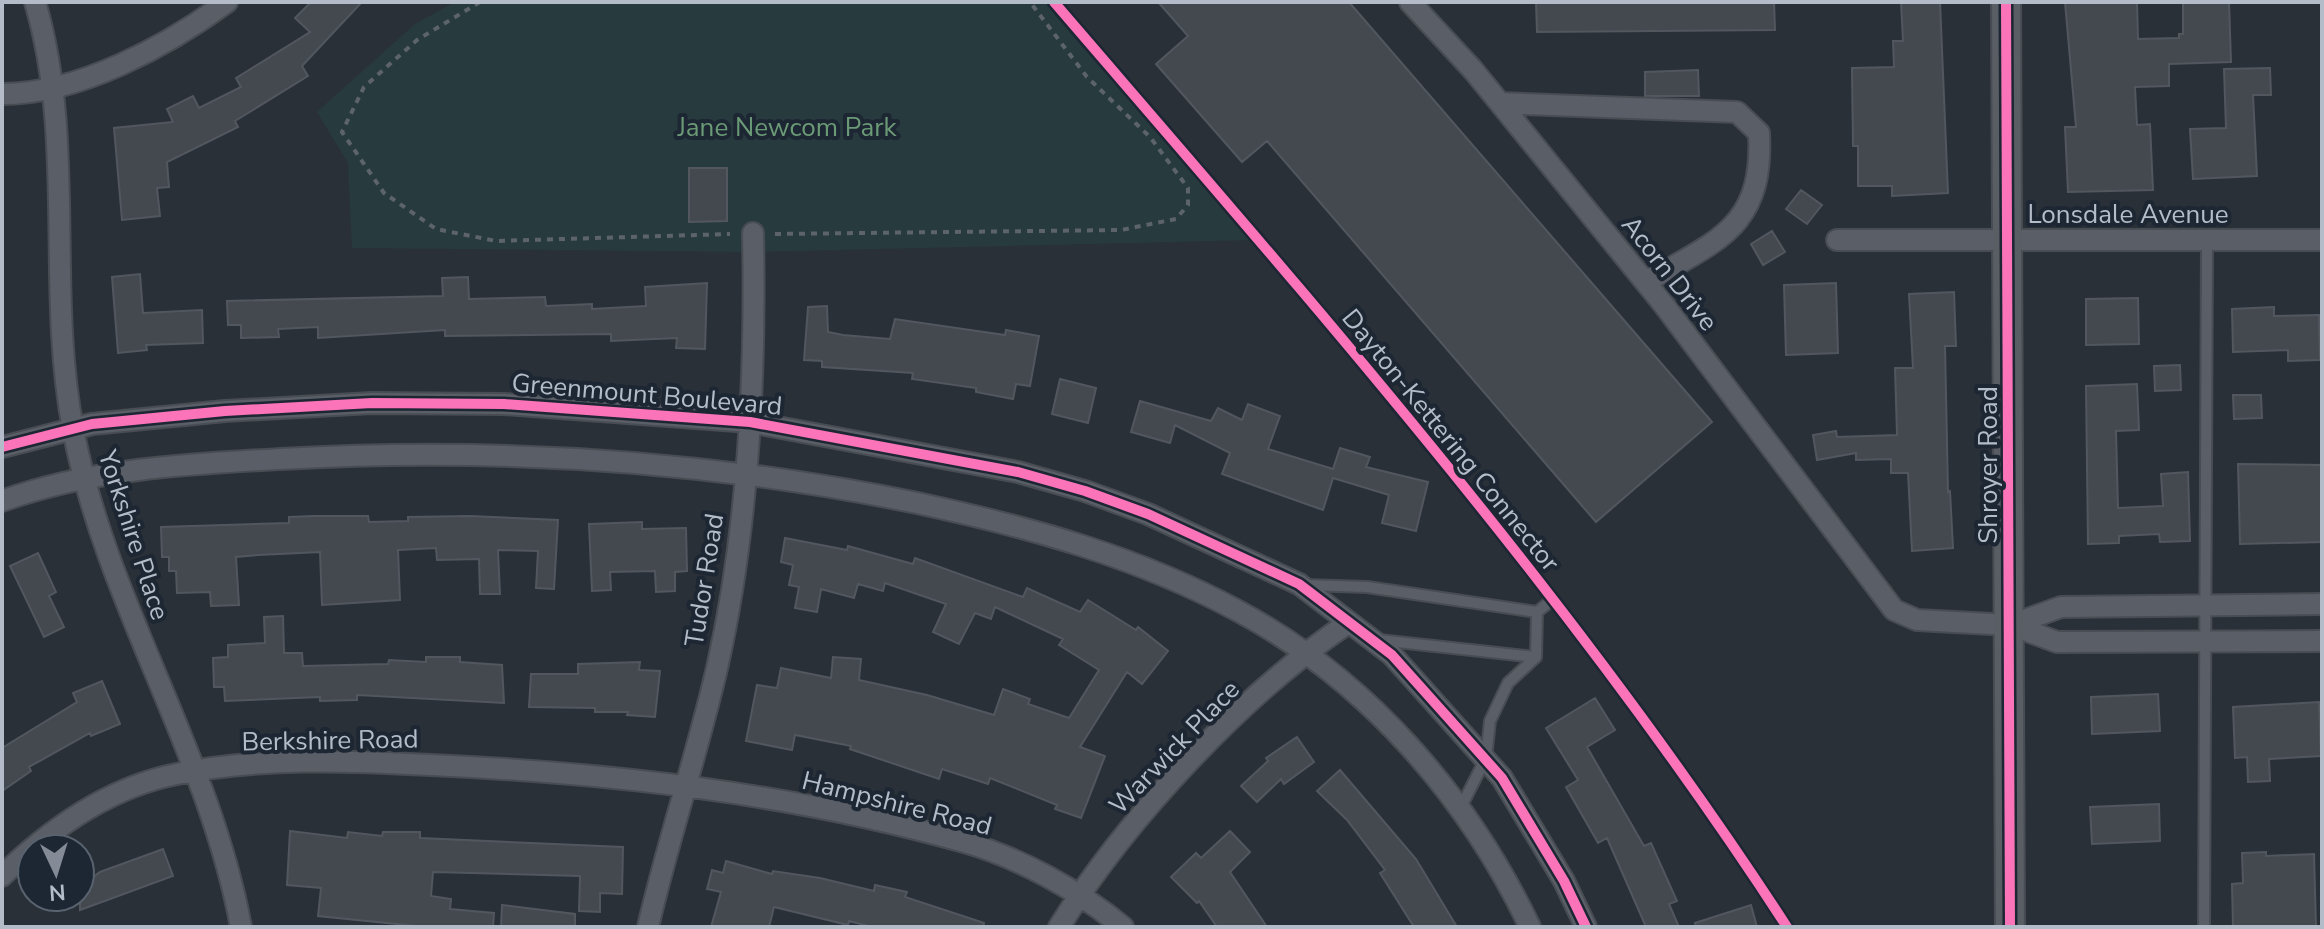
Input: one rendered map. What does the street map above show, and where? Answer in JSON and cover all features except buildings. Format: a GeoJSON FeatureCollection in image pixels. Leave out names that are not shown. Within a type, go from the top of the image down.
{"type":"FeatureCollection","features":[{"type":"Feature","properties":{"kind":"main road","name":"Shroyer Road"},"geometry":{"type":"LineString","coordinates":[[2006,2],[2010,239],[2010,927]]}},
{"type":"Feature","properties":{"kind":"street","name":"Yorkshire Place"},"geometry":{"type":"LineString","coordinates":[[35,2],[55,85],[59,124],[60,288],[72,428],[84,478],[119,589],[197,771],[234,890],[241,927]]}},
{"type":"Feature","properties":{"kind":"street"},"geometry":{"type":"LineString","coordinates":[[2,94],[55,85],[102,72],[153,49],[227,2]]}},
{"type":"Feature","properties":{"kind":"street","name":"Acorn Drive"},"geometry":{"type":"LineString","coordinates":[[1410,2],[1500,103],[1646,282],[1874,588],[1894,610],[1908,618],[2011,625]]}},
{"type":"Feature","properties":{"kind":"street"},"geometry":{"type":"LineString","coordinates":[[1500,103],[1737,112],[1759,133],[1761,169],[1749,208],[1714,242],[1646,282]]}},
{"type":"Feature","properties":{"kind":"street","name":"Tudor Road"},"geometry":{"type":"LineString","coordinates":[[648,927],[688,787],[717,667],[736,568],[755,353],[753,233]]}},
{"type":"Feature","properties":{"kind":"street","name":"Lonsdale Avenue"},"geometry":{"type":"LineString","coordinates":[[1837,240],[2322,240]]}},
{"type":"Feature","properties":{"kind":"street","name":"Greenmount Boulevard"},"geometry":{"type":"LineString","coordinates":[[2,447],[72,428],[225,411],[372,403],[504,404],[750,422],[1018,472],[1085,491],[1148,514],[1299,584],[1392,655],[1486,758],[1530,822],[1586,927]]}},
{"type":"Feature","properties":{"kind":"street"},"geometry":{"type":"LineString","coordinates":[[2,501],[84,478],[229,462],[374,454],[503,455],[648,463],[743,473],[870,494],[1006,522],[1069,539],[1128,561],[1239,611],[1305,652],[1356,690],[1461,807],[1530,927]]}},
{"type":"Feature","properties":{"kind":"street"},"geometry":{"type":"LineString","coordinates":[[2011,625],[2061,607],[2322,604]]}},
{"type":"Feature","properties":{"kind":"street","name":"Warwick Place"},"geometry":{"type":"LineString","coordinates":[[1059,927],[1079,896],[1143,814],[1218,735],[1305,652],[1348,623]]}},
{"type":"Feature","properties":{"kind":"street"},"geometry":{"type":"LineString","coordinates":[[2011,625],[2057,642],[2322,641]]}},
{"type":"Feature","properties":{"kind":"street","name":"Berkshire Road"},"geometry":{"type":"LineString","coordinates":[[2,876],[67,822],[105,801],[142,784],[197,771],[248,765],[382,763],[495,768],[688,787]]}},
{"type":"Feature","properties":{"kind":"street","name":"Hampshire Road"},"geometry":{"type":"LineString","coordinates":[[688,787],[717,788],[781,800],[966,842],[1026,867],[1079,896],[1123,927]]}},
{"type":"Feature","properties":{"kind":"lane"},"geometry":{"type":"LineString","coordinates":[[2204,927],[2207,241]]}},
{"type":"Feature","properties":{"kind":"lane"},"geometry":{"type":"LineString","coordinates":[[1299,584],[1367,587],[1537,612],[1552,600]]}},
{"type":"Feature","properties":{"kind":"lane"},"geometry":{"type":"LineString","coordinates":[[1461,807],[1486,758],[1490,721],[1508,683],[1536,657],[1537,612]]}},
{"type":"Feature","properties":{"kind":"lane"},"geometry":{"type":"LineString","coordinates":[[1371,639],[1536,657]]}},
{"type":"Feature","properties":{"kind":"path"},"geometry":{"type":"LineString","coordinates":[[480,2],[417,40],[364,87],[342,132],[384,193],[436,229],[496,241],[753,233],[1121,230],[1176,219],[1188,205],[1188,188],[1150,137],[1087,77],[1030,2]]}},
{"type":"Feature","properties":{"kind":"green space","name":"Jane Newcom Park"},"geometry":{"type":"Polygon","coordinates":[[[455,2],[1054,2],[1258,240],[754,252],[352,248],[348,163],[317,112],[415,24],[455,2]]]}},
{"type":"Feature","properties":{"kind":"cycle path","name":"Dayton-Kettering Connector"},"geometry":{"type":"LineString","coordinates":[[1054,2],[1342,339],[1529,568],[1705,805],[1787,927]]}},
{"type":"Feature","properties":{"kind":"cycle path"},"geometry":{"type":"LineString","coordinates":[[2006,2],[2010,927]]}},
{"type":"Feature","properties":{"kind":"cycle path"},"geometry":{"type":"LineString","coordinates":[[2,447],[92,424],[225,411],[372,403],[504,404],[750,422],[1018,472],[1085,491],[1148,514],[1299,584],[1392,655],[1502,778],[1564,881],[1586,927]]}}]}
